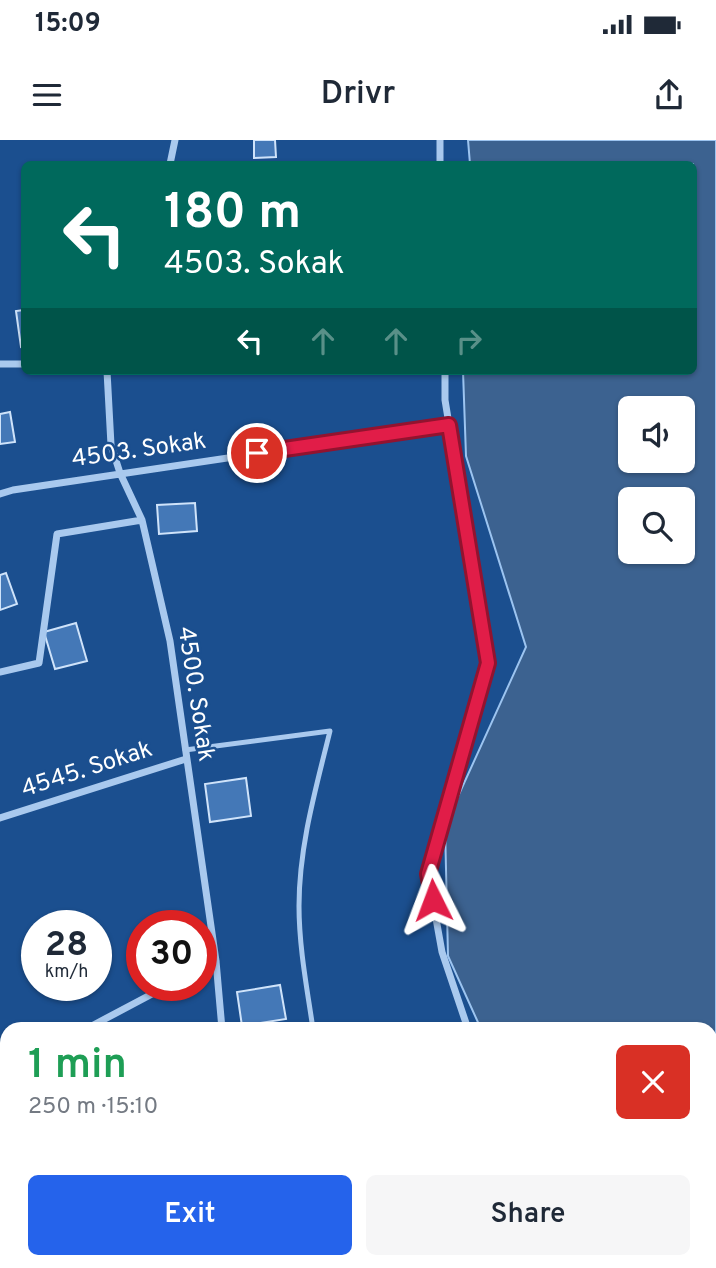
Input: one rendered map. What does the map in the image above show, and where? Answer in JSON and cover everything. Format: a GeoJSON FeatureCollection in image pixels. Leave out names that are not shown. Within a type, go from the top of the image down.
{"type":"FeatureCollection","features":[{"type":"Feature","properties":{"kind":"street"},"geometry":{"type":"LineString","coordinates":[[171,161],[175,140]]}},
{"type":"Feature","properties":{"kind":"street"},"geometry":{"type":"LineString","coordinates":[[440,140],[440,161]]}},
{"type":"Feature","properties":{"kind":"street"},"geometry":{"type":"LineString","coordinates":[[0,364],[21,364]]}},
{"type":"Feature","properties":{"kind":"street","name":"4500. Sokak"},"geometry":{"type":"LineString","coordinates":[[107,375],[111,445],[120,473],[142,520],[170,641],[209,910]]}},
{"type":"Feature","properties":{"kind":"street"},"geometry":{"type":"LineString","coordinates":[[445,375],[445,400],[488,663],[428,874],[442,953],[466,1022]]}},
{"type":"Feature","properties":{"kind":"street","name":"4503. Sokak"},"geometry":{"type":"LineString","coordinates":[[0,494],[120,473],[449,425]]}},
{"type":"Feature","properties":{"kind":"street"},"geometry":{"type":"LineString","coordinates":[[0,672],[39,663],[57,534],[142,520]]}},
{"type":"Feature","properties":{"kind":"street","name":"4545. Sokak"},"geometry":{"type":"LineString","coordinates":[[0,818],[186,755]]}},
{"type":"Feature","properties":{"kind":"street","name":"4500. Sokak"},"geometry":{"type":"LineString","coordinates":[[217,972],[221,1022]]}},
{"type":"Feature","properties":{"kind":"street"},"geometry":{"type":"LineString","coordinates":[[99,1022],[139,1001]]}},
{"type":"Feature","properties":{"kind":"lane"},"geometry":{"type":"LineString","coordinates":[[186,755],[330,731],[306,831],[300,882],[300,931],[312,1022]]}},
{"type":"Feature","properties":{"kind":"water"},"geometry":{"type":"Polygon","coordinates":[[[468,140],[716,140],[716,1022],[478,1022],[448,956],[445,825],[526,647],[466,456],[463,375],[697,375],[697,161],[470,161],[468,140]]]}},
{"type":"Feature","properties":{"kind":"building"},"geometry":{"type":"Polygon","coordinates":[[[254,140],[275,140],[276,157],[254,158],[254,140]]]}},
{"type":"Feature","properties":{"kind":"building"},"geometry":{"type":"Polygon","coordinates":[[[21,310],[21,347],[16,311],[21,310]]]}},
{"type":"Feature","properties":{"kind":"building"},"geometry":{"type":"Polygon","coordinates":[[[10,412],[15,442],[0,444],[0,414],[10,412]]]}},
{"type":"Feature","properties":{"kind":"building"},"geometry":{"type":"Polygon","coordinates":[[[195,503],[197,531],[159,534],[157,505],[195,503]]]}},
{"type":"Feature","properties":{"kind":"building"},"geometry":{"type":"Polygon","coordinates":[[[6,573],[17,604],[0,610],[0,575],[6,573]]]}},
{"type":"Feature","properties":{"kind":"building"},"geometry":{"type":"Polygon","coordinates":[[[76,623],[87,661],[55,669],[44,632],[76,623]]]}},
{"type":"Feature","properties":{"kind":"building"},"geometry":{"type":"Polygon","coordinates":[[[246,778],[251,816],[210,822],[205,784],[246,778]]]}},
{"type":"Feature","properties":{"kind":"building"},"geometry":{"type":"Polygon","coordinates":[[[280,985],[286,1019],[241,1022],[237,992],[280,985]]]}},
{"type":"Feature","properties":{"kind":"route"},"geometry":{"type":"LineString","coordinates":[[257,453],[449,425],[488,663],[428,874],[433,900]]}}]}
